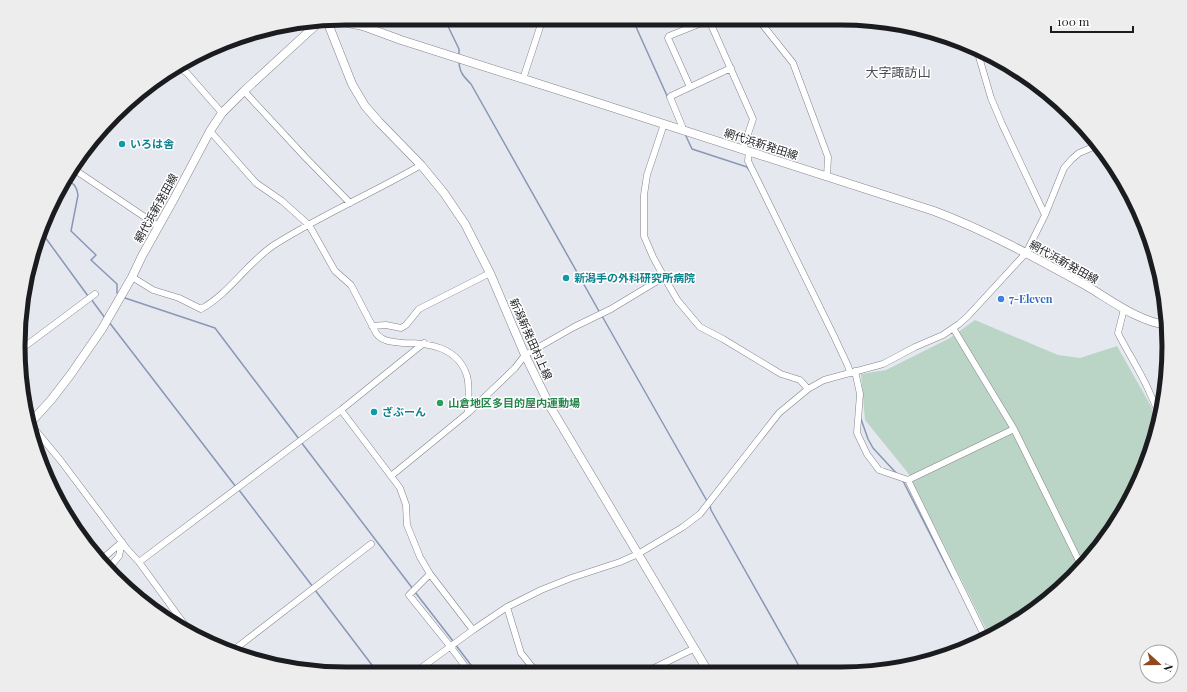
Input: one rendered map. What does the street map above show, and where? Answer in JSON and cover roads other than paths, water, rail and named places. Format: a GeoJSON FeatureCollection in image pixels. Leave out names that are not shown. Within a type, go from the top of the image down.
{"type":"FeatureCollection","features":[{"type":"Feature","properties":{"kind":"main road","name":"網代浜新発田線"},"geometry":{"type":"LineString","coordinates":[[357,25],[827,176],[968,224],[1026,253],[1124,309],[1145,319],[1161,323]]}},
{"type":"Feature","properties":{"kind":"main road","name":"新潟新発田村上線"},"geometry":{"type":"LineString","coordinates":[[329,26],[352,84],[365,106],[421,165],[444,193],[465,224],[490,273],[525,355],[551,408],[706,667]]}},
{"type":"Feature","properties":{"kind":"main road","name":"網代浜新発田線"},"geometry":{"type":"LineString","coordinates":[[34,419],[51,400],[102,329],[132,277],[210,131],[222,113],[313,27]]}},
{"type":"Feature","properties":{"kind":"street"},"geometry":{"type":"LineString","coordinates":[[523,79],[541,25]]}},
{"type":"Feature","properties":{"kind":"street"},"geometry":{"type":"LineString","coordinates":[[690,87],[668,38],[669,36],[696,25]]}},
{"type":"Feature","properties":{"kind":"street"},"geometry":{"type":"LineString","coordinates":[[713,25],[753,119],[746,150],[748,161],[852,372],[860,394],[857,433],[867,454],[879,470],[908,480],[984,634]]}},
{"type":"Feature","properties":{"kind":"street"},"geometry":{"type":"LineString","coordinates":[[763,25],[793,63],[828,157],[827,176]]}},
{"type":"Feature","properties":{"kind":"street"},"geometry":{"type":"LineString","coordinates":[[979,56],[991,98],[1045,215]]}},
{"type":"Feature","properties":{"kind":"street"},"geometry":{"type":"LineString","coordinates":[[681,130],[682,126],[670,96],[731,68]]}},
{"type":"Feature","properties":{"kind":"street"},"geometry":{"type":"LineString","coordinates":[[182,70],[192,78],[222,113]]}},
{"type":"Feature","properties":{"kind":"street"},"geometry":{"type":"LineString","coordinates":[[244,91],[305,158],[350,203]]}},
{"type":"Feature","properties":{"kind":"street"},"geometry":{"type":"LineString","coordinates":[[664,124],[647,175],[644,195],[644,236],[653,258],[678,301],[700,326],[781,374],[800,380],[808,389]]}},
{"type":"Feature","properties":{"kind":"street"},"geometry":{"type":"LineString","coordinates":[[210,131],[256,183],[282,201],[309,225],[335,271],[351,285],[379,338],[396,342],[424,343],[443,348],[460,361],[467,376],[468,413]]}},
{"type":"Feature","properties":{"kind":"street"},"geometry":{"type":"LineString","coordinates":[[422,667],[507,607],[541,590],[620,562],[638,554],[683,527],[700,514],[779,413],[808,389],[824,380],[883,364],[953,328],[968,316],[1026,253],[1045,215],[1064,168],[1079,153],[1093,147]]}},
{"type":"Feature","properties":{"kind":"street"},"geometry":{"type":"LineString","coordinates":[[132,277],[153,290],[179,298],[201,309],[217,299],[272,246],[321,217],[421,165]]}},
{"type":"Feature","properties":{"kind":"street"},"geometry":{"type":"LineString","coordinates":[[77,171],[158,226]]}},
{"type":"Feature","properties":{"kind":"street"},"geometry":{"type":"LineString","coordinates":[[372,326],[386,325],[401,328],[406,325],[420,309],[490,273]]}},
{"type":"Feature","properties":{"kind":"street"},"geometry":{"type":"LineString","coordinates":[[391,476],[468,413],[515,368],[525,355],[574,327],[611,309],[664,278]]}},
{"type":"Feature","properties":{"kind":"street"},"geometry":{"type":"LineString","coordinates":[[25,346],[95,294]]}},
{"type":"Feature","properties":{"kind":"street"},"geometry":{"type":"LineString","coordinates":[[1124,309],[1118,333],[1139,369],[1156,409]]}},
{"type":"Feature","properties":{"kind":"street"},"geometry":{"type":"LineString","coordinates":[[953,328],[1014,429],[1079,561]]}},
{"type":"Feature","properties":{"kind":"street"},"geometry":{"type":"LineString","coordinates":[[139,562],[341,410],[424,343]]}},
{"type":"Feature","properties":{"kind":"street"},"geometry":{"type":"LineString","coordinates":[[341,410],[391,476],[402,493],[410,533],[420,557],[430,574],[473,630]]}},
{"type":"Feature","properties":{"kind":"street"},"geometry":{"type":"LineString","coordinates":[[908,480],[1014,429]]}},
{"type":"Feature","properties":{"kind":"street"},"geometry":{"type":"LineString","coordinates":[[37,432],[139,562],[183,623]]}},
{"type":"Feature","properties":{"kind":"street"},"geometry":{"type":"LineString","coordinates":[[104,557],[122,542]]}},
{"type":"Feature","properties":{"kind":"street"},"geometry":{"type":"LineString","coordinates":[[112,565],[119,556],[122,542]]}},
{"type":"Feature","properties":{"kind":"street"},"geometry":{"type":"LineString","coordinates":[[237,648],[371,544]]}},
{"type":"Feature","properties":{"kind":"street"},"geometry":{"type":"LineString","coordinates":[[430,574],[409,595],[466,667]]}},
{"type":"Feature","properties":{"kind":"street"},"geometry":{"type":"LineString","coordinates":[[507,607],[521,653],[532,667]]}},
{"type":"Feature","properties":{"kind":"street"},"geometry":{"type":"LineString","coordinates":[[656,667],[695,648]]}},
{"type":"Feature","properties":{"kind":"waterway"},"geometry":{"type":"LineString","coordinates":[[447,25],[459,49],[459,55]]}},
{"type":"Feature","properties":{"kind":"waterway"},"geometry":{"type":"LineString","coordinates":[[635,25],[668,98]]}},
{"type":"Feature","properties":{"kind":"waterway"},"geometry":{"type":"LineString","coordinates":[[459,61],[462,74],[471,84],[600,313]]}},
{"type":"Feature","properties":{"kind":"waterway"},"geometry":{"type":"LineString","coordinates":[[685,134],[692,149],[747,167],[749,170]]}},
{"type":"Feature","properties":{"kind":"waterway"},"geometry":{"type":"LineString","coordinates":[[70,182],[75,186],[78,195],[71,231],[96,255],[91,260],[117,284],[117,293]]}},
{"type":"Feature","properties":{"kind":"waterway"},"geometry":{"type":"LineString","coordinates":[[44,236],[88,296]]}},
{"type":"Feature","properties":{"kind":"waterway"},"geometry":{"type":"LineString","coordinates":[[125,298],[215,328],[299,439]]}},
{"type":"Feature","properties":{"kind":"waterway"},"geometry":{"type":"LineString","coordinates":[[91,299],[105,318]]}},
{"type":"Feature","properties":{"kind":"waterway"},"geometry":{"type":"LineString","coordinates":[[602,316],[707,501]]}},
{"type":"Feature","properties":{"kind":"waterway"},"geometry":{"type":"LineString","coordinates":[[109,322],[236,487]]}},
{"type":"Feature","properties":{"kind":"waterway"},"geometry":{"type":"LineString","coordinates":[[861,419],[873,448],[898,475]]}},
{"type":"Feature","properties":{"kind":"waterway"},"geometry":{"type":"LineString","coordinates":[[301,442],[413,589]]}},
{"type":"Feature","properties":{"kind":"waterway"},"geometry":{"type":"LineString","coordinates":[[903,481],[953,579]]}},
{"type":"Feature","properties":{"kind":"waterway"},"geometry":{"type":"LineString","coordinates":[[239,490],[313,587]]}},
{"type":"Feature","properties":{"kind":"waterway"},"geometry":{"type":"LineString","coordinates":[[710,506],[800,667]]}},
{"type":"Feature","properties":{"kind":"waterway"},"geometry":{"type":"LineString","coordinates":[[315,590],[373,667]]}},
{"type":"Feature","properties":{"kind":"waterway"},"geometry":{"type":"LineString","coordinates":[[415,592],[453,641]]}},
{"type":"Feature","properties":{"kind":"waterway"},"geometry":{"type":"LineString","coordinates":[[455,644],[472,667]]}},
{"type":"Feature","properties":{"kind":"place","name":"いろは舎"},"geometry":{"type":"Point","coordinates":[122,144]}},
{"type":"Feature","properties":{"kind":"place","name":"新潟手の外科研究所病院"},"geometry":{"type":"Point","coordinates":[566,278]}},
{"type":"Feature","properties":{"kind":"place","name":"7-Eleven"},"geometry":{"type":"Point","coordinates":[1001,299]}},
{"type":"Feature","properties":{"kind":"place","name":"山倉地区多目的屋内運動場"},"geometry":{"type":"Point","coordinates":[440,403]}},
{"type":"Feature","properties":{"kind":"place","name":"ざぶーん"},"geometry":{"type":"Point","coordinates":[374,412]}},
{"type":"Feature","properties":{"kind":"district","name":"大字諏訪山"},"geometry":{"type":"Point","coordinates":[898,72]}}]}
